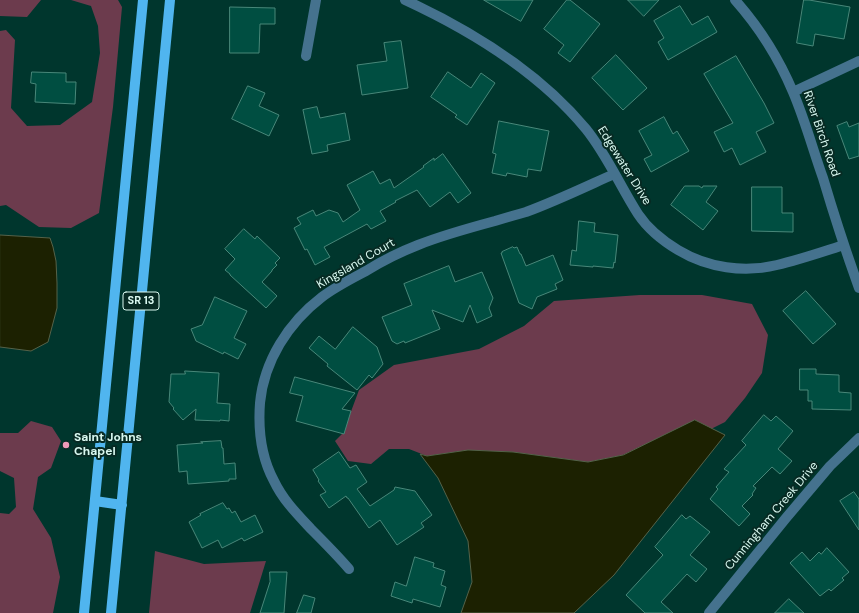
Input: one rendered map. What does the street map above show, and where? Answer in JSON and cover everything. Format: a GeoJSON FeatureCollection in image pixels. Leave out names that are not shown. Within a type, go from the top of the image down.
{"type":"FeatureCollection","features":[{"type":"Feature","properties":{"kind":"main road","name":"SR 13"},"geometry":{"type":"LineString","coordinates":[[84,613],[143,0]]}},
{"type":"Feature","properties":{"kind":"main road","name":"SR 13"},"geometry":{"type":"LineString","coordinates":[[111,613],[170,0]]}},
{"type":"Feature","properties":{"kind":"main road"},"geometry":{"type":"LineString","coordinates":[[95,501],[122,505]]}},
{"type":"Feature","properties":{"kind":"street"},"geometry":{"type":"LineString","coordinates":[[306,56],[316,0]]}},
{"type":"Feature","properties":{"kind":"street","name":"Edgewater Drive"},"geometry":{"type":"LineString","coordinates":[[405,0],[428,10],[482,40],[537,80],[563,104],[586,129],[604,155],[639,215],[652,230],[688,256],[709,264],[731,268],[754,269],[777,265],[844,245]]}},
{"type":"Feature","properties":{"kind":"street","name":"River Birch Road"},"geometry":{"type":"LineString","coordinates":[[735,0],[764,37],[793,92],[803,117],[859,288]]}},
{"type":"Feature","properties":{"kind":"street"},"geometry":{"type":"LineString","coordinates":[[793,92],[859,61]]}},
{"type":"Feature","properties":{"kind":"street","name":"Kingsland Court"},"geometry":{"type":"LineString","coordinates":[[349,569],[288,504],[274,481],[265,460],[260,438],[259,416],[261,394],[266,373],[273,355],[287,333],[303,313],[321,298],[340,285],[382,261],[417,245],[461,230],[524,212],[569,195],[614,174]]}},
{"type":"Feature","properties":{"kind":"street","name":"Cunningham Creek Drive"},"geometry":{"type":"LineString","coordinates":[[709,613],[830,466],[859,438]]}},
{"type":"Feature","properties":{"kind":"shaded area"},"geometry":{"type":"Polygon","coordinates":[[[0,0],[41,0],[27,17],[0,16],[0,0]]]}},
{"type":"Feature","properties":{"kind":"shaded area"},"geometry":{"type":"Polygon","coordinates":[[[71,0],[118,0],[122,7],[113,107],[99,213],[71,228],[39,227],[6,205],[0,206],[0,31],[6,30],[15,40],[11,108],[27,126],[60,125],[92,102],[100,53],[98,26],[91,6],[71,0]]]}},
{"type":"Feature","properties":{"kind":"shaded area"},"geometry":{"type":"Polygon","coordinates":[[[0,235],[50,238],[53,247],[56,261],[57,308],[48,342],[31,351],[0,347],[0,235]]]}},
{"type":"Feature","properties":{"kind":"shaded area"},"geometry":{"type":"Polygon","coordinates":[[[640,295],[702,295],[752,304],[768,335],[762,373],[745,398],[725,422],[711,429],[695,420],[623,455],[588,462],[513,452],[468,450],[427,456],[409,449],[389,449],[371,464],[348,461],[335,441],[343,433],[359,390],[394,365],[479,349],[524,326],[554,301],[640,295]]]}},
{"type":"Feature","properties":{"kind":"shaded area"},"geometry":{"type":"Polygon","coordinates":[[[695,420],[725,435],[614,575],[574,613],[461,613],[472,582],[468,541],[438,478],[420,454],[427,456],[468,450],[513,452],[588,462],[623,455],[695,420]]]}},
{"type":"Feature","properties":{"kind":"shaded area"},"geometry":{"type":"Polygon","coordinates":[[[31,421],[52,427],[61,441],[51,468],[38,477],[33,509],[51,538],[60,577],[53,613],[0,613],[0,513],[9,514],[16,507],[14,478],[0,471],[0,433],[18,433],[31,421]]]}},
{"type":"Feature","properties":{"kind":"shaded area"},"geometry":{"type":"Polygon","coordinates":[[[155,551],[204,564],[266,561],[250,613],[149,613],[155,551]]]}},
{"type":"Feature","properties":{"kind":"building"},"geometry":{"type":"Polygon","coordinates":[[[484,0],[533,0],[521,21],[484,0]]]}},
{"type":"Feature","properties":{"kind":"building"},"geometry":{"type":"Polygon","coordinates":[[[567,0],[570,0],[600,24],[570,62],[558,53],[564,45],[544,29],[567,0]]]}},
{"type":"Feature","properties":{"kind":"building"},"geometry":{"type":"Polygon","coordinates":[[[628,0],[659,0],[644,16],[628,0]]]}},
{"type":"Feature","properties":{"kind":"building"},"geometry":{"type":"Polygon","coordinates":[[[804,0],[850,7],[844,39],[815,34],[813,46],[797,43],[804,0]]]}},
{"type":"Feature","properties":{"kind":"building"},"geometry":{"type":"Polygon","coordinates":[[[680,6],[692,25],[708,16],[717,32],[668,60],[658,42],[664,38],[654,21],[680,6]]]}},
{"type":"Feature","properties":{"kind":"building"},"geometry":{"type":"Polygon","coordinates":[[[230,7],[275,8],[275,24],[260,24],[259,53],[230,53],[230,7]]]}},
{"type":"Feature","properties":{"kind":"building"},"geometry":{"type":"Polygon","coordinates":[[[401,41],[408,88],[362,95],[357,65],[387,61],[384,43],[401,41]]]}},
{"type":"Feature","properties":{"kind":"building"},"geometry":{"type":"Polygon","coordinates":[[[616,55],[647,88],[623,110],[592,78],[616,55]]]}},
{"type":"Feature","properties":{"kind":"building"},"geometry":{"type":"Polygon","coordinates":[[[736,56],[774,123],[756,132],[766,152],[740,165],[732,148],[724,152],[714,132],[733,123],[704,74],[736,56]]]}},
{"type":"Feature","properties":{"kind":"building"},"geometry":{"type":"Polygon","coordinates":[[[32,72],[66,73],[66,82],[76,82],[75,104],[35,102],[36,84],[31,83],[32,72]]]}},
{"type":"Feature","properties":{"kind":"building"},"geometry":{"type":"Polygon","coordinates":[[[448,72],[471,88],[481,73],[495,83],[467,125],[455,117],[457,115],[431,97],[448,72]]]}},
{"type":"Feature","properties":{"kind":"building"},"geometry":{"type":"Polygon","coordinates":[[[248,86],[265,93],[259,106],[279,115],[269,136],[232,119],[248,86]]]}},
{"type":"Feature","properties":{"kind":"building"},"geometry":{"type":"Polygon","coordinates":[[[317,107],[320,118],[345,113],[350,140],[327,145],[328,151],[312,154],[303,110],[317,107]]]}},
{"type":"Feature","properties":{"kind":"building"},"geometry":{"type":"Polygon","coordinates":[[[664,117],[673,134],[677,131],[689,151],[651,172],[644,159],[652,155],[639,131],[664,117]]]}},
{"type":"Feature","properties":{"kind":"building"},"geometry":{"type":"Polygon","coordinates":[[[499,121],[549,131],[541,171],[528,169],[527,177],[507,173],[506,176],[492,173],[496,154],[493,153],[499,121]]]}},
{"type":"Feature","properties":{"kind":"building"},"geometry":{"type":"Polygon","coordinates":[[[847,122],[849,127],[859,123],[859,156],[849,159],[837,126],[847,122]]]}},
{"type":"Feature","properties":{"kind":"building"},"geometry":{"type":"Polygon","coordinates":[[[443,154],[471,193],[458,203],[450,192],[430,207],[417,190],[395,201],[396,202],[380,211],[386,221],[371,229],[367,224],[324,247],[330,257],[315,265],[307,249],[305,250],[294,228],[301,224],[297,218],[313,210],[316,216],[329,210],[338,213],[343,222],[360,210],[347,185],[373,171],[380,184],[390,179],[394,188],[434,158],[434,160],[443,154]]]}},
{"type":"Feature","properties":{"kind":"building"},"geometry":{"type":"Polygon","coordinates":[[[685,186],[699,186],[702,188],[703,186],[717,186],[706,202],[718,211],[703,230],[671,205],[685,186]]]}},
{"type":"Feature","properties":{"kind":"building"},"geometry":{"type":"Polygon","coordinates":[[[752,187],[782,187],[782,213],[793,213],[793,232],[752,231],[752,187]]]}},
{"type":"Feature","properties":{"kind":"building"},"geometry":{"type":"Polygon","coordinates":[[[579,221],[595,223],[594,232],[618,235],[615,263],[614,262],[613,268],[570,265],[572,250],[576,251],[579,221]]]}},
{"type":"Feature","properties":{"kind":"building"},"geometry":{"type":"Polygon","coordinates":[[[244,229],[255,239],[257,236],[280,258],[275,263],[277,265],[262,282],[277,296],[266,308],[225,270],[235,259],[225,249],[244,229]]]}},
{"type":"Feature","properties":{"kind":"building"},"geometry":{"type":"Polygon","coordinates":[[[513,247],[517,247],[526,266],[553,255],[563,280],[555,284],[557,289],[537,297],[532,309],[519,303],[501,253],[513,247]]]}},
{"type":"Feature","properties":{"kind":"building"},"geometry":{"type":"Polygon","coordinates":[[[449,266],[455,282],[482,272],[493,298],[489,308],[492,316],[477,323],[470,305],[463,322],[432,310],[440,329],[405,343],[404,341],[397,344],[392,341],[382,317],[412,305],[404,284],[449,266]]]}},
{"type":"Feature","properties":{"kind":"building"},"geometry":{"type":"Polygon","coordinates":[[[806,291],[836,324],[813,344],[783,311],[806,291]]]}},
{"type":"Feature","properties":{"kind":"building"},"geometry":{"type":"Polygon","coordinates":[[[215,297],[247,311],[234,338],[246,344],[238,359],[224,352],[223,354],[196,341],[191,329],[202,325],[215,297]]]}},
{"type":"Feature","properties":{"kind":"building"},"geometry":{"type":"Polygon","coordinates":[[[353,327],[377,347],[383,364],[372,378],[369,375],[357,390],[327,366],[328,364],[309,348],[319,336],[335,349],[353,327]]]}},
{"type":"Feature","properties":{"kind":"building"},"geometry":{"type":"Polygon","coordinates":[[[800,369],[816,369],[816,374],[839,375],[839,392],[851,393],[851,410],[812,409],[812,401],[808,401],[808,390],[800,390],[800,369]]]}},
{"type":"Feature","properties":{"kind":"building"},"geometry":{"type":"Polygon","coordinates":[[[185,371],[219,373],[217,403],[230,404],[229,421],[195,420],[196,409],[183,420],[173,409],[174,408],[169,402],[171,374],[185,374],[185,371]]]}},
{"type":"Feature","properties":{"kind":"building"},"geometry":{"type":"Polygon","coordinates":[[[295,377],[355,393],[342,409],[351,411],[344,434],[296,421],[303,396],[290,393],[295,377]]]}},
{"type":"Feature","properties":{"kind":"building"},"geometry":{"type":"Polygon","coordinates":[[[764,415],[771,421],[776,416],[793,431],[778,449],[792,461],[780,474],[772,467],[753,486],[756,488],[752,494],[753,495],[742,506],[750,514],[739,526],[710,499],[718,489],[716,487],[729,472],[724,469],[746,445],[742,441],[764,415]]]}},
{"type":"Feature","properties":{"kind":"building"},"geometry":{"type":"Polygon","coordinates":[[[221,441],[224,464],[235,463],[236,479],[229,479],[229,481],[188,484],[187,471],[179,472],[177,445],[221,441]]]}},
{"type":"Feature","properties":{"kind":"building"},"geometry":{"type":"Polygon","coordinates":[[[339,452],[350,468],[356,465],[367,482],[357,489],[370,506],[394,490],[395,487],[415,491],[432,515],[421,523],[424,527],[397,545],[380,520],[369,528],[346,496],[329,508],[320,495],[326,492],[318,481],[319,480],[313,470],[339,452]]]}},
{"type":"Feature","properties":{"kind":"building"},"geometry":{"type":"Polygon","coordinates":[[[854,492],[859,499],[859,530],[840,501],[854,492]]]}},
{"type":"Feature","properties":{"kind":"building"},"geometry":{"type":"Polygon","coordinates":[[[223,503],[232,513],[235,511],[241,522],[255,515],[263,532],[244,541],[242,538],[222,548],[218,540],[202,548],[189,522],[201,515],[200,514],[223,503]]]}},
{"type":"Feature","properties":{"kind":"building"},"geometry":{"type":"Polygon","coordinates":[[[682,515],[686,519],[690,516],[710,532],[690,555],[707,569],[696,582],[687,574],[661,602],[673,613],[645,613],[626,595],[663,555],[655,547],[682,515]]]}},
{"type":"Feature","properties":{"kind":"building"},"geometry":{"type":"Polygon","coordinates":[[[827,548],[849,572],[842,578],[844,580],[831,591],[829,589],[820,596],[790,563],[802,552],[810,561],[819,552],[821,554],[827,548]]]}},
{"type":"Feature","properties":{"kind":"building"},"geometry":{"type":"Polygon","coordinates":[[[415,557],[434,563],[433,567],[445,571],[441,585],[446,587],[440,607],[413,599],[412,603],[391,596],[395,582],[406,586],[415,557]]]}},
{"type":"Feature","properties":{"kind":"building"},"geometry":{"type":"Polygon","coordinates":[[[270,572],[287,572],[284,613],[260,613],[270,582],[270,572]]]}},
{"type":"Feature","properties":{"kind":"building"},"geometry":{"type":"Polygon","coordinates":[[[304,595],[315,598],[311,613],[297,613],[304,595]]]}},
{"type":"Feature","properties":{"kind":"building"},"geometry":{"type":"Polygon","coordinates":[[[789,599],[804,613],[775,613],[789,599]]]}},
{"type":"Feature","properties":{"kind":"place","name":"Saint Johns Chapel"},"geometry":{"type":"Point","coordinates":[66,445]}}]}
